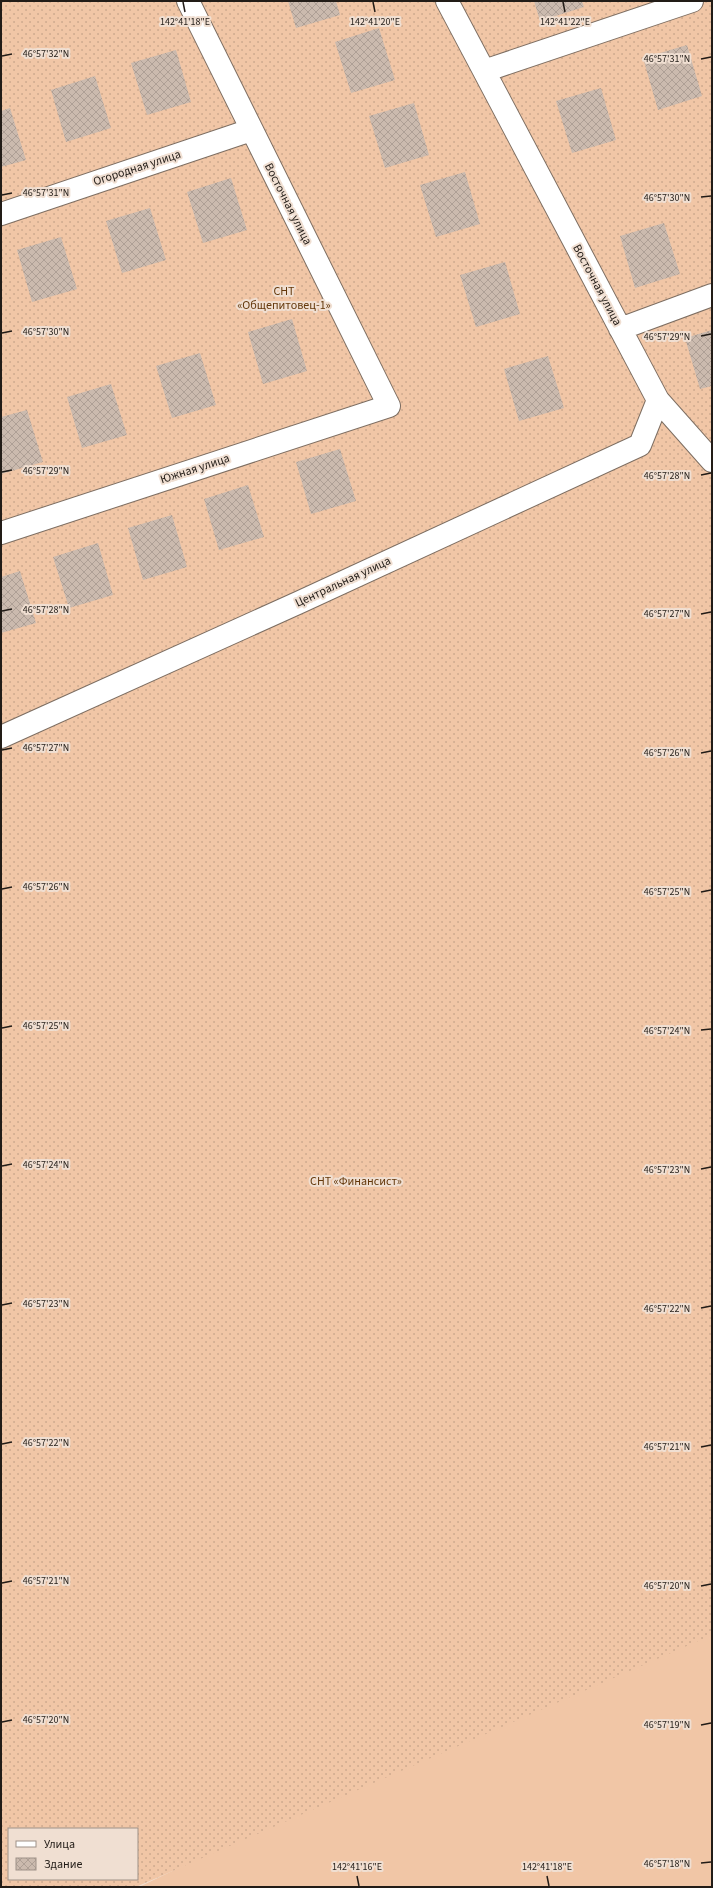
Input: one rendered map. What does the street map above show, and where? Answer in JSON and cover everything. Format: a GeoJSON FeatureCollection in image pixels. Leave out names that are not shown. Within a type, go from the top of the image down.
{"type":"FeatureCollection","features":[{"type":"Feature","properties":{"kind":"street","name":"Восточная улица"},"geometry":{"type":"LineString","coordinates":[[188,1],[389,406]]}},
{"type":"Feature","properties":{"kind":"street","name":"Восточная улица"},"geometry":{"type":"LineString","coordinates":[[447,1],[658,400],[712,461]]}},
{"type":"Feature","properties":{"kind":"street"},"geometry":{"type":"LineString","coordinates":[[484,71],[692,1]]}},
{"type":"Feature","properties":{"kind":"street","name":"Огородная улица"},"geometry":{"type":"LineString","coordinates":[[1,214],[251,130]]}},
{"type":"Feature","properties":{"kind":"street"},"geometry":{"type":"LineString","coordinates":[[620,329],[712,295]]}},
{"type":"Feature","properties":{"kind":"street","name":"Центральная улица"},"geometry":{"type":"LineString","coordinates":[[1,736],[300,602],[640,445],[658,400]]}},
{"type":"Feature","properties":{"kind":"street","name":"Южная улица"},"geometry":{"type":"LineString","coordinates":[[1,533],[389,406]]}},
{"type":"Feature","properties":{"kind":"green space","name":"СНТ «Финансист»"},"geometry":{"type":"Polygon","coordinates":[[[1,1],[712,1],[712,1635],[136,1887],[1,1887],[1,1]]]}},
{"type":"Feature","properties":{"kind":"green space"},"geometry":{"type":"Polygon","coordinates":[[[712,1611],[712,1887],[139,1887],[712,1611]]]}},
{"type":"Feature","properties":{"kind":"building"},"geometry":{"type":"Polygon","coordinates":[[[288,1],[336,1],[340,15],[296,28],[288,1]]]}},
{"type":"Feature","properties":{"kind":"building"},"geometry":{"type":"Polygon","coordinates":[[[534,1],[582,1],[584,7],[540,21],[534,1]]]}},
{"type":"Feature","properties":{"kind":"building"},"geometry":{"type":"Polygon","coordinates":[[[379,28],[395,80],[351,93],[335,42],[379,28]]]}},
{"type":"Feature","properties":{"kind":"building"},"geometry":{"type":"Polygon","coordinates":[[[687,45],[702,96],[658,110],[643,58],[687,45]]]}},
{"type":"Feature","properties":{"kind":"building"},"geometry":{"type":"Polygon","coordinates":[[[176,50],[191,102],[147,115],[131,63],[176,50]]]}},
{"type":"Feature","properties":{"kind":"building"},"geometry":{"type":"Polygon","coordinates":[[[95,76],[111,128],[66,142],[51,90],[95,76]]]}},
{"type":"Feature","properties":{"kind":"building"},"geometry":{"type":"Polygon","coordinates":[[[601,88],[616,140],[572,153],[556,101],[601,88]]]}},
{"type":"Feature","properties":{"kind":"building"},"geometry":{"type":"Polygon","coordinates":[[[414,103],[429,155],[385,168],[369,116],[414,103]]]}},
{"type":"Feature","properties":{"kind":"building"},"geometry":{"type":"Polygon","coordinates":[[[10,108],[26,160],[1,167],[1,111],[10,108]]]}},
{"type":"Feature","properties":{"kind":"building"},"geometry":{"type":"Polygon","coordinates":[[[465,172],[480,224],[436,237],[420,185],[465,172]]]}},
{"type":"Feature","properties":{"kind":"building"},"geometry":{"type":"Polygon","coordinates":[[[231,178],[247,230],[203,243],[187,192],[231,178]]]}},
{"type":"Feature","properties":{"kind":"building"},"geometry":{"type":"Polygon","coordinates":[[[150,208],[166,260],[122,273],[106,221],[150,208]]]}},
{"type":"Feature","properties":{"kind":"building"},"geometry":{"type":"Polygon","coordinates":[[[664,223],[680,274],[635,288],[620,236],[664,223]]]}},
{"type":"Feature","properties":{"kind":"building"},"geometry":{"type":"Polygon","coordinates":[[[61,237],[77,289],[32,302],[17,250],[61,237]]]}},
{"type":"Feature","properties":{"kind":"building"},"geometry":{"type":"Polygon","coordinates":[[[505,262],[520,314],[476,327],[460,275],[505,262]]]}},
{"type":"Feature","properties":{"kind":"building"},"geometry":{"type":"Polygon","coordinates":[[[292,319],[307,371],[263,384],[248,332],[292,319]]]}},
{"type":"Feature","properties":{"kind":"building"},"geometry":{"type":"Polygon","coordinates":[[[712,330],[712,386],[700,389],[685,338],[712,330]]]}},
{"type":"Feature","properties":{"kind":"building"},"geometry":{"type":"Polygon","coordinates":[[[200,353],[216,405],[172,418],[156,366],[200,353]]]}},
{"type":"Feature","properties":{"kind":"building"},"geometry":{"type":"Polygon","coordinates":[[[548,356],[564,408],[519,421],[504,369],[548,356]]]}},
{"type":"Feature","properties":{"kind":"building"},"geometry":{"type":"Polygon","coordinates":[[[111,384],[127,435],[82,448],[67,397],[111,384]]]}},
{"type":"Feature","properties":{"kind":"building"},"geometry":{"type":"Polygon","coordinates":[[[27,410],[43,462],[1,474],[1,417],[27,410]]]}},
{"type":"Feature","properties":{"kind":"building"},"geometry":{"type":"Polygon","coordinates":[[[340,449],[356,501],[311,514],[296,462],[340,449]]]}},
{"type":"Feature","properties":{"kind":"building"},"geometry":{"type":"Polygon","coordinates":[[[248,485],[264,537],[219,550],[204,499],[248,485]]]}},
{"type":"Feature","properties":{"kind":"building"},"geometry":{"type":"Polygon","coordinates":[[[172,515],[187,567],[143,580],[128,528],[172,515]]]}},
{"type":"Feature","properties":{"kind":"building"},"geometry":{"type":"Polygon","coordinates":[[[98,543],[113,595],[69,608],[53,557],[98,543]]]}},
{"type":"Feature","properties":{"kind":"building"},"geometry":{"type":"Polygon","coordinates":[[[20,571],[36,623],[1,633],[1,577],[20,571]]]}},
{"type":"Feature","properties":{"kind":"park label","name":"СНТ «Общепитовец-1»"},"geometry":{"type":"Point","coordinates":[284,298]}}]}
